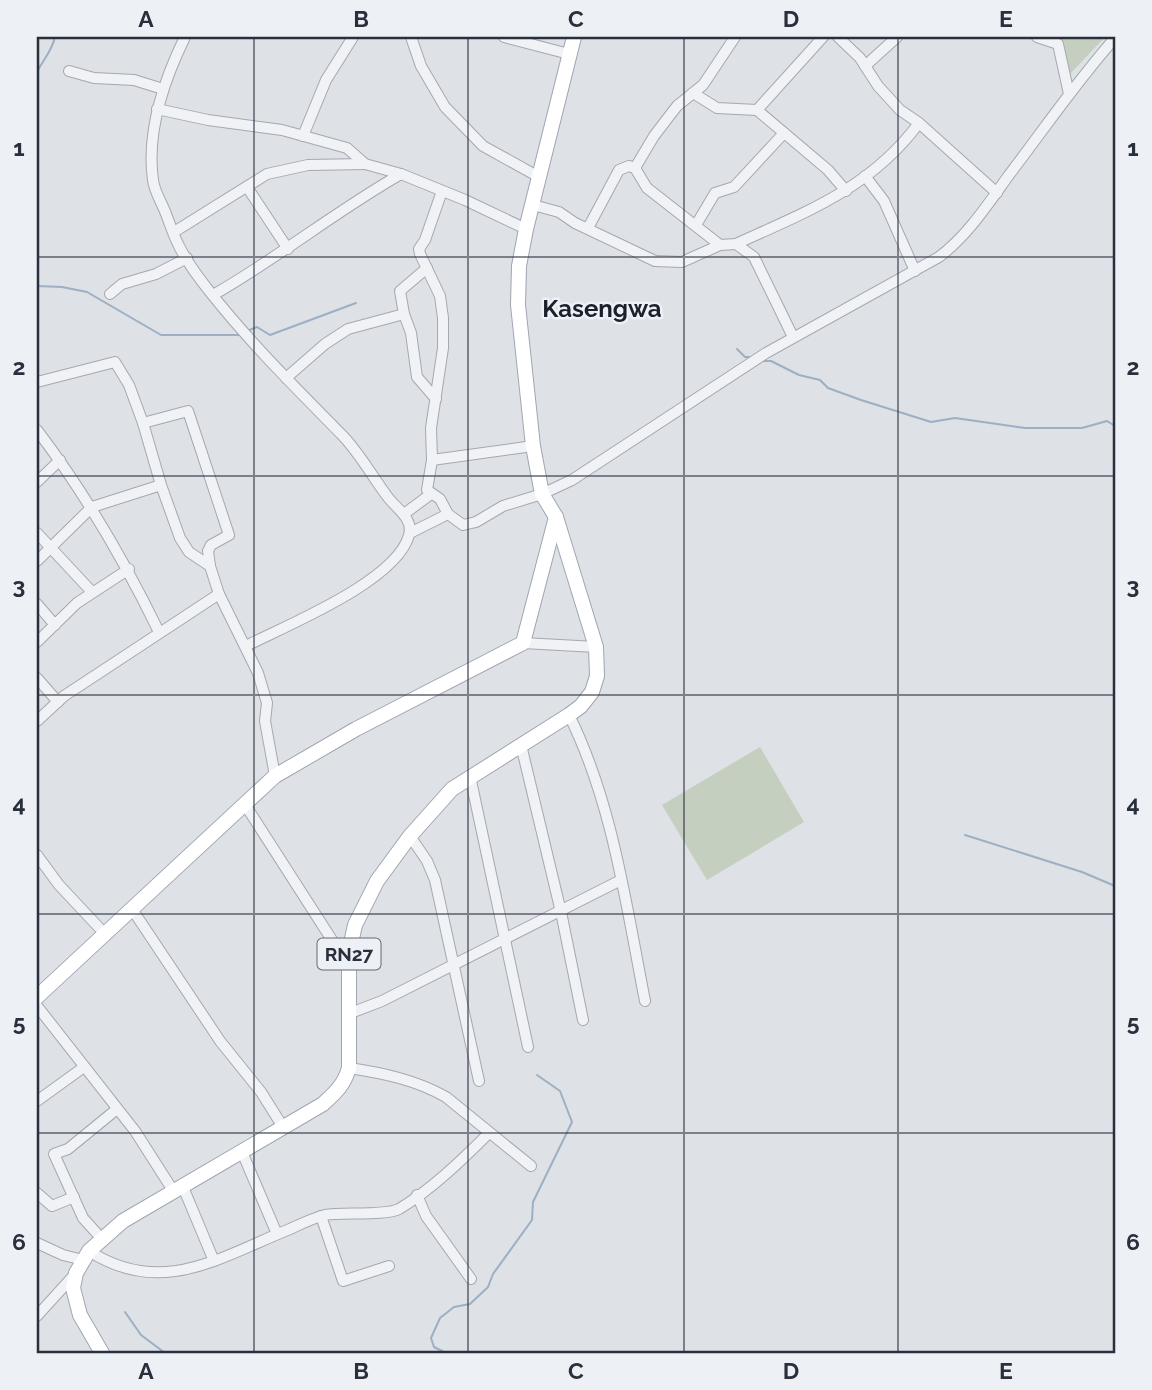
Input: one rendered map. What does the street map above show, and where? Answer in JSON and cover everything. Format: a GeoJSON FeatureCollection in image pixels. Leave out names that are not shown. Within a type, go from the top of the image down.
{"type":"FeatureCollection","features":[{"type":"Feature","properties":{"kind":"main road","name":"RN27"},"geometry":{"type":"LineString","coordinates":[[349,1068],[348,965],[355,925],[377,881],[410,836],[452,789],[581,706],[592,692],[597,676],[596,647],[556,517],[542,494],[533,446],[518,305],[519,266],[526,229],[574,37]]}},
{"type":"Feature","properties":{"kind":"main road"},"geometry":{"type":"LineString","coordinates":[[37,997],[275,776],[356,729],[523,643],[556,517]]}},
{"type":"Feature","properties":{"kind":"main road"},"geometry":{"type":"LineString","coordinates":[[103,1353],[80,1315],[73,1288],[82,1261],[101,1238],[123,1222],[323,1104],[340,1089],[349,1068]]}},
{"type":"Feature","properties":{"kind":"street"},"geometry":{"type":"LineString","coordinates":[[185,37],[163,89],[151,145],[153,181],[178,245],[196,275],[239,329],[345,438],[387,497],[404,514],[409,522],[410,533]]}},
{"type":"Feature","properties":{"kind":"street"},"geometry":{"type":"LineString","coordinates":[[303,136],[326,80],[353,37]]}},
{"type":"Feature","properties":{"kind":"street"},"geometry":{"type":"LineString","coordinates":[[411,37],[421,66],[445,107],[483,146],[539,177]]}},
{"type":"Feature","properties":{"kind":"street"},"geometry":{"type":"LineString","coordinates":[[504,37],[569,54]]}},
{"type":"Feature","properties":{"kind":"street"},"geometry":{"type":"LineString","coordinates":[[635,168],[654,136],[677,106],[703,85],[735,37]]}},
{"type":"Feature","properties":{"kind":"street"},"geometry":{"type":"LineString","coordinates":[[757,110],[823,37]]}},
{"type":"Feature","properties":{"kind":"street"},"geometry":{"type":"LineString","coordinates":[[838,37],[900,110],[919,123],[997,192]]}},
{"type":"Feature","properties":{"kind":"street"},"geometry":{"type":"LineString","coordinates":[[865,66],[897,37]]}},
{"type":"Feature","properties":{"kind":"street"},"geometry":{"type":"LineString","coordinates":[[1037,37],[1058,44],[1069,94]]}},
{"type":"Feature","properties":{"kind":"street"},"geometry":{"type":"LineString","coordinates":[[442,191],[425,240],[419,249],[440,296],[443,317],[443,348],[431,428],[432,460],[427,484],[431,494],[440,499],[448,514],[463,525],[476,522],[503,506],[542,494],[572,480],[793,337],[939,257],[956,244],[1069,94],[1115,38]]}},
{"type":"Feature","properties":{"kind":"street"},"geometry":{"type":"LineString","coordinates":[[69,71],[94,78],[134,80],[163,89]]}},
{"type":"Feature","properties":{"kind":"street"},"geometry":{"type":"LineString","coordinates":[[693,93],[717,108],[757,110],[828,170],[846,191]]}},
{"type":"Feature","properties":{"kind":"street"},"geometry":{"type":"LineString","coordinates":[[157,109],[208,120],[282,130],[347,148],[365,164]]}},
{"type":"Feature","properties":{"kind":"street"},"geometry":{"type":"LineString","coordinates":[[533,205],[559,212],[655,261],[682,262],[720,245],[736,244],[799,216],[846,191],[906,141],[919,123]]}},
{"type":"Feature","properties":{"kind":"street"},"geometry":{"type":"LineString","coordinates":[[696,225],[715,193],[734,187],[784,133]]}},
{"type":"Feature","properties":{"kind":"street"},"geometry":{"type":"LineString","coordinates":[[174,232],[267,174],[309,165],[365,164],[401,174],[526,229]]}},
{"type":"Feature","properties":{"kind":"street"},"geometry":{"type":"LineString","coordinates":[[588,228],[618,170],[629,166],[635,168],[647,188],[720,245]]}},
{"type":"Feature","properties":{"kind":"street"},"geometry":{"type":"LineString","coordinates":[[213,295],[258,270],[401,174]]}},
{"type":"Feature","properties":{"kind":"street"},"geometry":{"type":"LineString","coordinates":[[865,176],[884,201],[915,271]]}},
{"type":"Feature","properties":{"kind":"street"},"geometry":{"type":"LineString","coordinates":[[247,187],[288,249]]}},
{"type":"Feature","properties":{"kind":"street"},"geometry":{"type":"LineString","coordinates":[[736,244],[754,257],[793,337]]}},
{"type":"Feature","properties":{"kind":"street"},"geometry":{"type":"LineString","coordinates":[[110,294],[122,284],[156,274],[187,258]]}},
{"type":"Feature","properties":{"kind":"street"},"geometry":{"type":"LineString","coordinates":[[427,268],[400,291],[411,333],[417,377],[436,399]]}},
{"type":"Feature","properties":{"kind":"street"},"geometry":{"type":"LineString","coordinates":[[286,377],[325,344],[348,329],[404,314]]}},
{"type":"Feature","properties":{"kind":"street"},"geometry":{"type":"LineString","coordinates":[[37,382],[115,362],[129,385],[144,423],[161,485],[180,538],[189,552],[210,566]]}},
{"type":"Feature","properties":{"kind":"street"},"geometry":{"type":"LineString","coordinates":[[144,423],[188,411],[229,535],[211,545],[208,551],[210,566],[219,594],[246,646],[267,704],[265,721],[275,776]]}},
{"type":"Feature","properties":{"kind":"street"},"geometry":{"type":"LineString","coordinates":[[37,429],[92,507],[129,569],[159,632]]}},
{"type":"Feature","properties":{"kind":"street"},"geometry":{"type":"LineString","coordinates":[[432,460],[533,446]]}},
{"type":"Feature","properties":{"kind":"street"},"geometry":{"type":"LineString","coordinates":[[37,482],[60,460]]}},
{"type":"Feature","properties":{"kind":"street"},"geometry":{"type":"LineString","coordinates":[[37,561],[92,507],[161,485]]}},
{"type":"Feature","properties":{"kind":"street"},"geometry":{"type":"LineString","coordinates":[[404,514],[431,494]]}},
{"type":"Feature","properties":{"kind":"street"},"geometry":{"type":"LineString","coordinates":[[246,646],[368,583],[395,557],[410,533],[448,514]]}},
{"type":"Feature","properties":{"kind":"street"},"geometry":{"type":"LineString","coordinates":[[37,533],[92,592]]}},
{"type":"Feature","properties":{"kind":"street"},"geometry":{"type":"LineString","coordinates":[[37,642],[92,592],[129,569]]}},
{"type":"Feature","properties":{"kind":"street"},"geometry":{"type":"LineString","coordinates":[[37,721],[58,702],[219,594]]}},
{"type":"Feature","properties":{"kind":"street"},"geometry":{"type":"LineString","coordinates":[[37,604],[55,625]]}},
{"type":"Feature","properties":{"kind":"street"},"geometry":{"type":"LineString","coordinates":[[523,643],[596,647]]}},
{"type":"Feature","properties":{"kind":"street"},"geometry":{"type":"LineString","coordinates":[[37,678],[58,702]]}},
{"type":"Feature","properties":{"kind":"street"},"geometry":{"type":"LineString","coordinates":[[569,715],[581,739],[611,828],[645,1001]]}},
{"type":"Feature","properties":{"kind":"street"},"geometry":{"type":"LineString","coordinates":[[521,745],[561,912],[583,1020]]}},
{"type":"Feature","properties":{"kind":"street"},"geometry":{"type":"LineString","coordinates":[[470,776],[528,1046]]}},
{"type":"Feature","properties":{"kind":"street"},"geometry":{"type":"LineString","coordinates":[[244,803],[348,965]]}},
{"type":"Feature","properties":{"kind":"street"},"geometry":{"type":"LineString","coordinates":[[410,836],[427,861],[435,880],[479,1081]]}},
{"type":"Feature","properties":{"kind":"street"},"geometry":{"type":"LineString","coordinates":[[37,855],[59,885],[105,934]]}},
{"type":"Feature","properties":{"kind":"street"},"geometry":{"type":"LineString","coordinates":[[348,1014],[382,1001],[621,880]]}},
{"type":"Feature","properties":{"kind":"street"},"geometry":{"type":"LineString","coordinates":[[132,909],[220,1041],[261,1092],[283,1127]]}},
{"type":"Feature","properties":{"kind":"street"},"geometry":{"type":"LineString","coordinates":[[37,1006],[178,1190],[214,1261]]}},
{"type":"Feature","properties":{"kind":"street"},"geometry":{"type":"LineString","coordinates":[[37,1101],[84,1067]]}},
{"type":"Feature","properties":{"kind":"street"},"geometry":{"type":"LineString","coordinates":[[349,1068],[387,1074],[446,1097],[531,1166]]}},
{"type":"Feature","properties":{"kind":"street"},"geometry":{"type":"LineString","coordinates":[[101,1238],[83,1218],[54,1154],[68,1149],[117,1109]]}},
{"type":"Feature","properties":{"kind":"street"},"geometry":{"type":"LineString","coordinates":[[37,1243],[82,1261],[142,1272],[170,1272],[201,1266],[321,1216],[396,1211],[457,1165],[489,1133]]}},
{"type":"Feature","properties":{"kind":"street"},"geometry":{"type":"LineString","coordinates":[[242,1152],[277,1234]]}},
{"type":"Feature","properties":{"kind":"street"},"geometry":{"type":"LineString","coordinates":[[37,1192],[52,1206],[74,1197]]}},
{"type":"Feature","properties":{"kind":"street"},"geometry":{"type":"LineString","coordinates":[[418,1195],[426,1216],[471,1279]]}},
{"type":"Feature","properties":{"kind":"street"},"geometry":{"type":"LineString","coordinates":[[321,1216],[343,1282],[371,1270],[389,1266]]}},
{"type":"Feature","properties":{"kind":"street"},"geometry":{"type":"LineString","coordinates":[[37,1315],[82,1261]]}},
{"type":"Feature","properties":{"kind":"green space"},"geometry":{"type":"Polygon","coordinates":[[[1046,37],[1105,37],[1070,74],[1064,44],[1046,37]]]}},
{"type":"Feature","properties":{"kind":"green space"},"geometry":{"type":"Polygon","coordinates":[[[760,747],[804,822],[707,880],[662,805],[760,747]]]}},
{"type":"Feature","properties":{"kind":"waterway"},"geometry":{"type":"LineString","coordinates":[[37,72],[55,37]]}},
{"type":"Feature","properties":{"kind":"waterway"},"geometry":{"type":"LineString","coordinates":[[37,286],[87,292],[161,335],[239,335]]}},
{"type":"Feature","properties":{"kind":"waterway"},"geometry":{"type":"LineString","coordinates":[[247,331],[257,327],[270,335],[356,303]]}},
{"type":"Feature","properties":{"kind":"waterway"},"geometry":{"type":"LineString","coordinates":[[737,349],[745,357],[750,357]]}},
{"type":"Feature","properties":{"kind":"waterway"},"geometry":{"type":"LineString","coordinates":[[763,361],[771,361],[799,375],[820,380],[828,388],[861,400],[931,422],[955,418],[1025,428],[1082,428],[1107,421],[1115,426]]}},
{"type":"Feature","properties":{"kind":"waterway"},"geometry":{"type":"LineString","coordinates":[[965,835],[1082,872],[1115,886]]}},
{"type":"Feature","properties":{"kind":"waterway"},"geometry":{"type":"LineString","coordinates":[[446,1353],[434,1347],[431,1338],[440,1318],[454,1307],[470,1304],[488,1287],[493,1274],[532,1220],[533,1202],[572,1122],[560,1091],[537,1075]]}},
{"type":"Feature","properties":{"kind":"waterway"},"geometry":{"type":"LineString","coordinates":[[125,1312],[141,1335],[165,1353]]}},
{"type":"Feature","properties":{"kind":"district","name":"Kasengwa"},"geometry":{"type":"Point","coordinates":[602,309]}}]}
